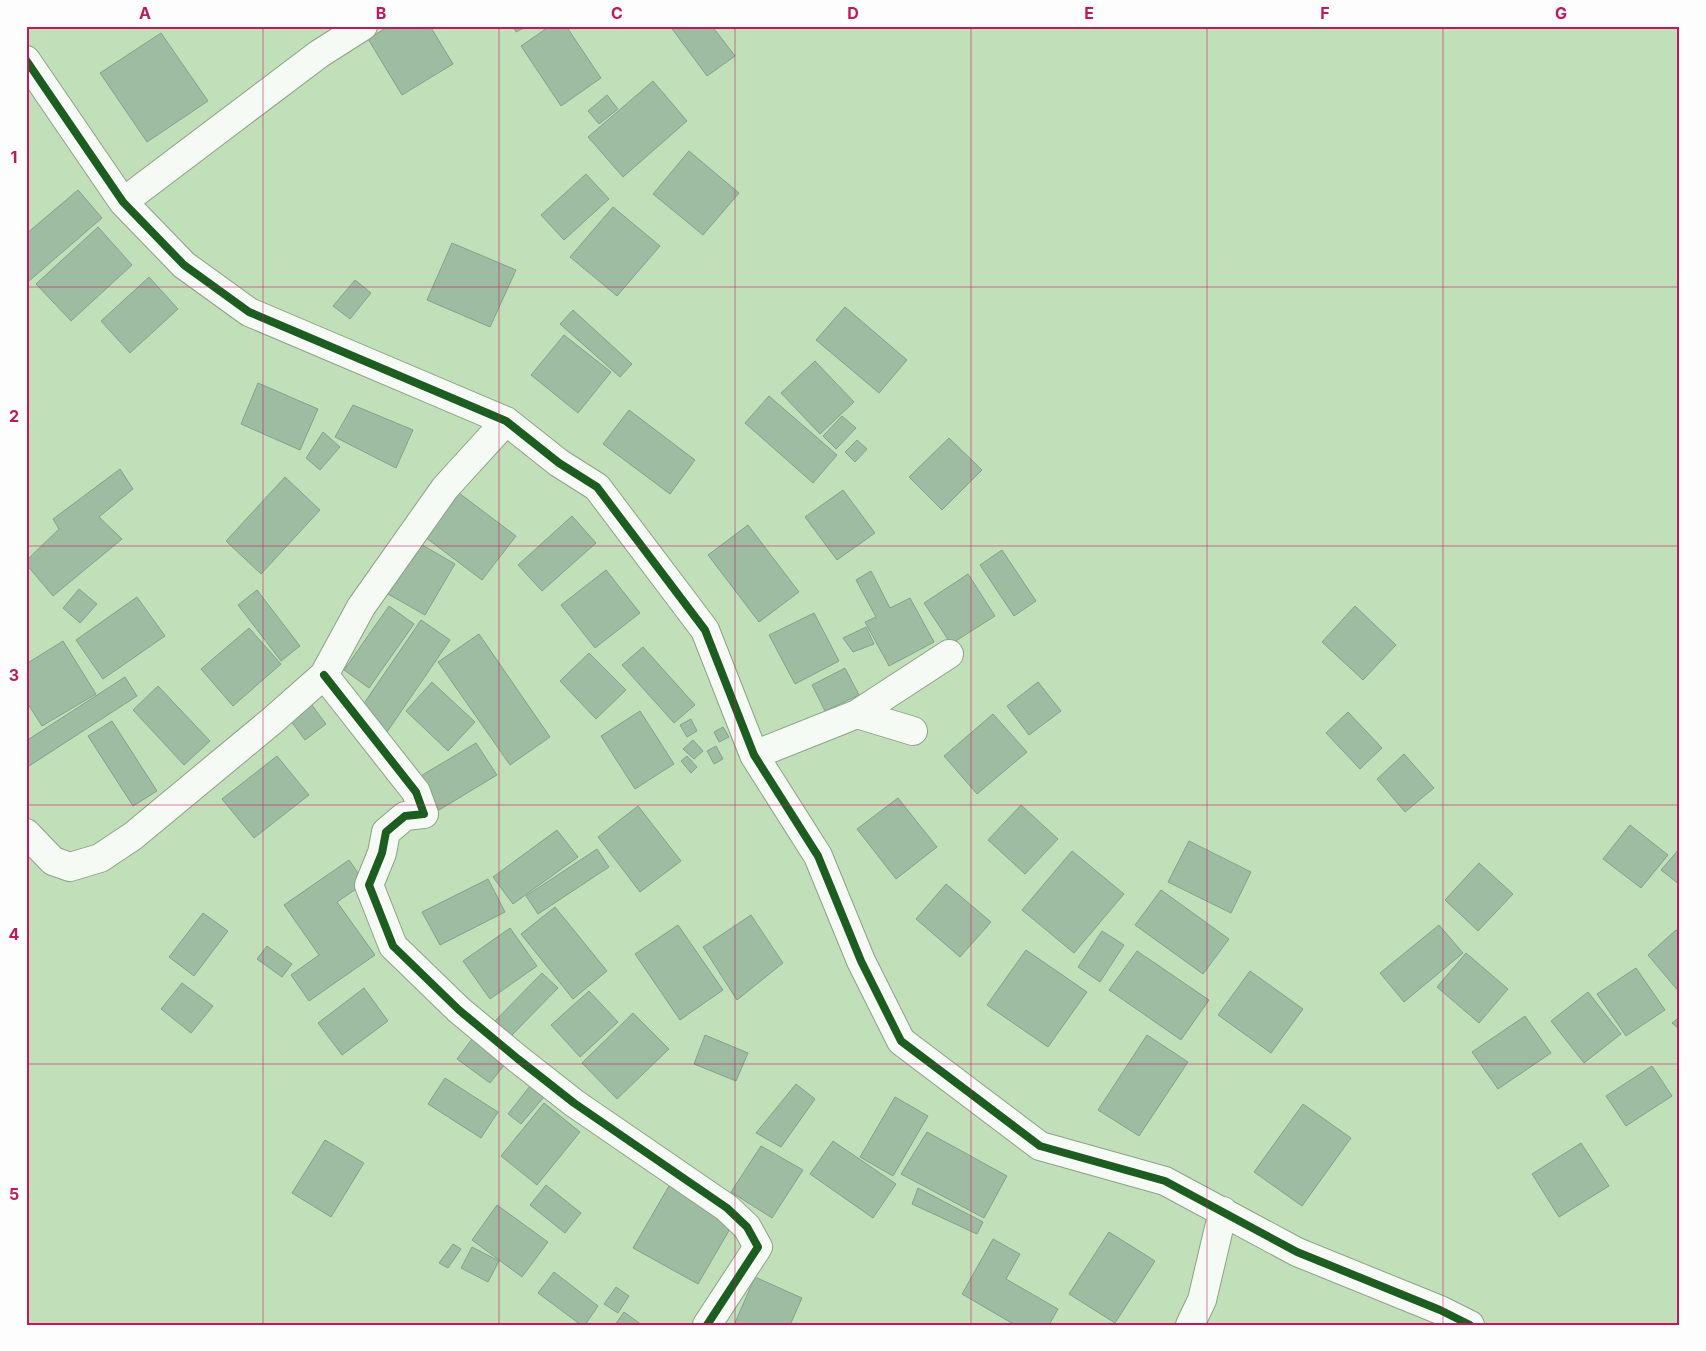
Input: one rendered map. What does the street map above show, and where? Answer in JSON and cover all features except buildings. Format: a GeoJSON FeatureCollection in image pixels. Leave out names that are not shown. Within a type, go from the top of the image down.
{"type":"FeatureCollection","features":[{"type":"Feature","properties":{"kind":"street"},"geometry":{"type":"LineString","coordinates":[[123,202],[319,54],[363,26]]}},
{"type":"Feature","properties":{"kind":"street"},"geometry":{"type":"LineString","coordinates":[[26,60],[123,202],[184,265],[248,312],[506,421],[559,462],[597,487],[705,630],[754,755],[818,856],[861,961],[901,1041],[1040,1146],[1166,1181],[1297,1252],[1438,1318],[1470,1325]]}},
{"type":"Feature","properties":{"kind":"street"},"geometry":{"type":"LineString","coordinates":[[26,832],[53,861],[70,867],[100,858],[133,836],[273,720],[324,675],[361,607],[428,512],[446,488],[506,421]]}},
{"type":"Feature","properties":{"kind":"street"},"geometry":{"type":"LineString","coordinates":[[754,755],[857,714],[949,654]]}},
{"type":"Feature","properties":{"kind":"street"},"geometry":{"type":"LineString","coordinates":[[324,675],[416,792],[424,814],[405,816],[386,832],[382,853],[369,885],[393,946],[459,1010],[518,1059],[574,1103],[727,1208],[748,1227],[758,1247],[707,1325]]}},
{"type":"Feature","properties":{"kind":"street"},"geometry":{"type":"LineString","coordinates":[[857,714],[913,731]]}},
{"type":"Feature","properties":{"kind":"street"},"geometry":{"type":"LineString","coordinates":[[1190,1325],[1202,1300],[1223,1211]]}},
{"type":"Feature","properties":{"kind":"cycle path"},"geometry":{"type":"LineString","coordinates":[[26,60],[123,202],[184,265],[249,312],[506,421],[559,463],[597,487],[705,630],[754,755],[818,856],[861,961],[901,1041],[1040,1146],[1165,1181],[1297,1252],[1440,1310],[1470,1325]]}},
{"type":"Feature","properties":{"kind":"cycle path"},"geometry":{"type":"LineString","coordinates":[[324,675],[416,792],[424,814],[405,816],[386,832],[382,853],[369,885],[393,946],[459,1010],[518,1059],[574,1103],[727,1208],[747,1227],[758,1247],[707,1325]]}}]}
